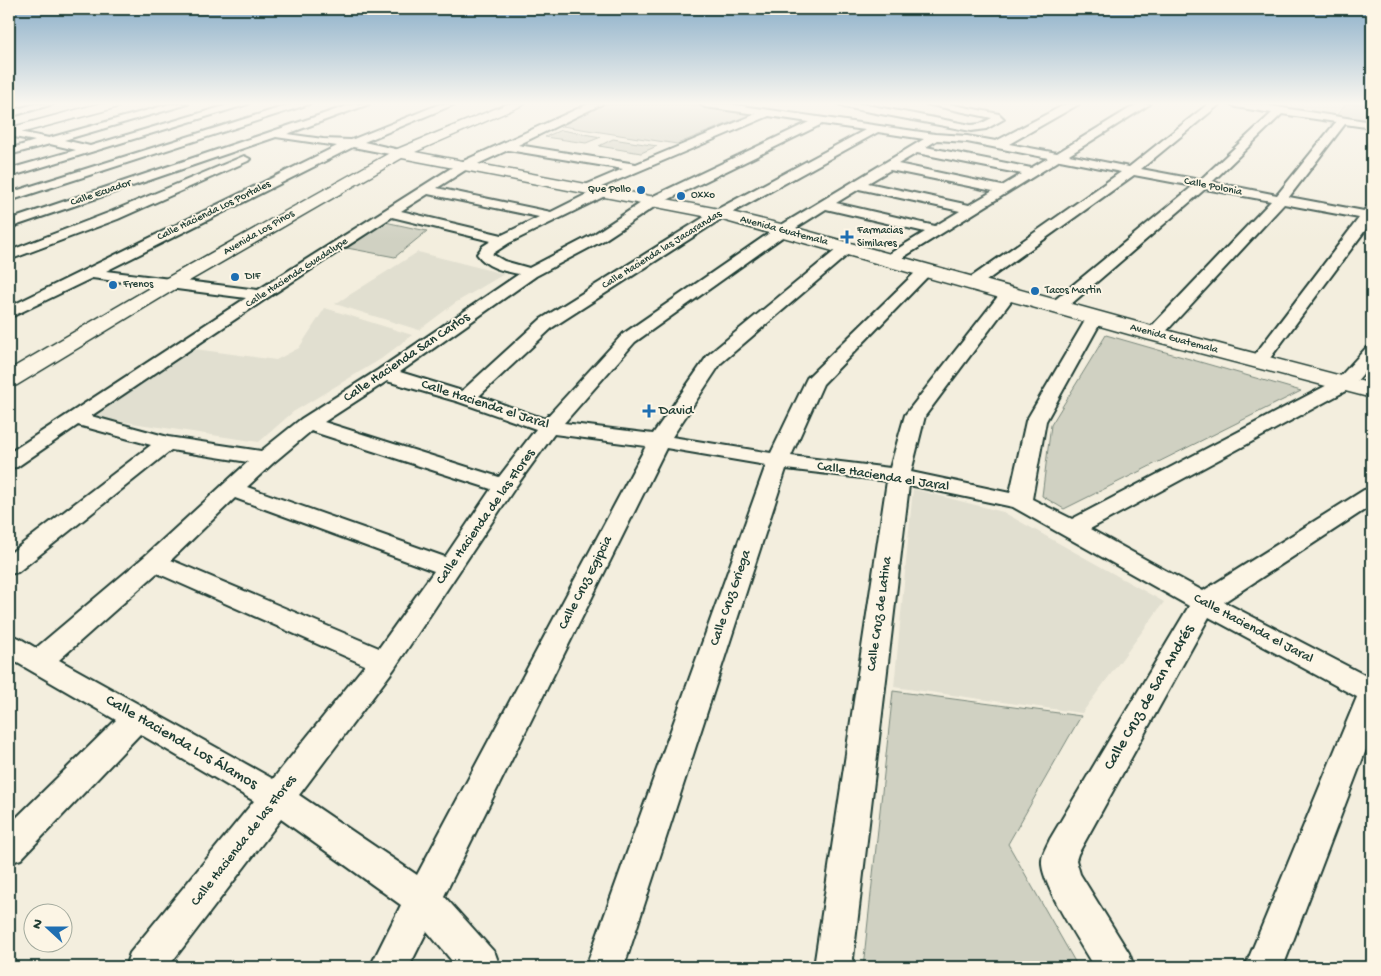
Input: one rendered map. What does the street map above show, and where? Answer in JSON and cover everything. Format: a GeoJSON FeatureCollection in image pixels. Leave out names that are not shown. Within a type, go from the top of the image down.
{"type":"FeatureCollection","features":[{"type":"Feature","properties":{"kind":"street"},"geometry":{"type":"LineString","coordinates":[[9,173],[88,150]]}},
{"type":"Feature","properties":{"kind":"street"},"geometry":{"type":"LineString","coordinates":[[93,150],[212,173]]}},
{"type":"Feature","properties":{"kind":"street"},"geometry":{"type":"LineString","coordinates":[[9,197],[160,150]]}},
{"type":"Feature","properties":{"kind":"street","name":"Calle Ecuador"},"geometry":{"type":"LineString","coordinates":[[10,222],[231,150]]}},
{"type":"Feature","properties":{"kind":"street"},"geometry":{"type":"LineString","coordinates":[[9,256],[130,209],[267,150]]}},
{"type":"Feature","properties":{"kind":"street","name":"Calle Hacienda Los Portales"},"geometry":{"type":"LineString","coordinates":[[9,312],[339,150]]}},
{"type":"Feature","properties":{"kind":"street","name":"Avenida Guatemala"},"geometry":{"type":"LineString","coordinates":[[383,150],[719,214],[783,230],[1154,334],[1372,391]]}},
{"type":"Feature","properties":{"kind":"street","name":"Avenida Los Pinos"},"geometry":{"type":"LineString","coordinates":[[9,380],[170,284],[408,150]]}},
{"type":"Feature","properties":{"kind":"street","name":"Calle Hacienda Guadalupe"},"geometry":{"type":"LineString","coordinates":[[9,462],[261,295],[463,166],[498,150]]}},
{"type":"Feature","properties":{"kind":"street"},"geometry":{"type":"LineString","coordinates":[[527,150],[636,168]]}},
{"type":"Feature","properties":{"kind":"street"},"geometry":{"type":"LineString","coordinates":[[531,273],[487,258],[484,254],[488,249],[552,216],[636,168],[680,150]]}},
{"type":"Feature","properties":{"kind":"street","name":"Calle Hacienda San Carlos"},"geometry":{"type":"LineString","coordinates":[[19,655],[154,562],[234,490],[265,458],[308,423],[385,374],[531,273],[599,237],[652,202],[761,150]]}},
{"type":"Feature","properties":{"kind":"street","name":"Calle Hacienda las Jacarandas"},"geometry":{"type":"LineString","coordinates":[[466,398],[547,322],[719,214],[837,150]]}},
{"type":"Feature","properties":{"kind":"street","name":"Calle Hacienda de las Flores"},"geometry":{"type":"LineString","coordinates":[[144,967],[384,662],[450,568],[504,486],[549,427],[629,338],[783,230],[915,150]]}},
{"type":"Feature","properties":{"kind":"street"},"geometry":{"type":"LineString","coordinates":[[950,150],[1033,172]]}},
{"type":"Feature","properties":{"kind":"street","name":"Calle Polonia"},"geometry":{"type":"LineString","coordinates":[[1021,150],[1280,200],[1371,215]]}},
{"type":"Feature","properties":{"kind":"street"},"geometry":{"type":"LineString","coordinates":[[889,260],[1071,150]]}},
{"type":"Feature","properties":{"kind":"street"},"geometry":{"type":"LineString","coordinates":[[973,283],[1158,150]]}},
{"type":"Feature","properties":{"kind":"street"},"geometry":{"type":"LineString","coordinates":[[1057,307],[1202,185],[1239,150]]}},
{"type":"Feature","properties":{"kind":"street"},"geometry":{"type":"LineString","coordinates":[[1154,334],[1280,200],[1320,150]]}},
{"type":"Feature","properties":{"kind":"street"},"geometry":{"type":"LineString","coordinates":[[888,166],[1004,190]]}},
{"type":"Feature","properties":{"kind":"street"},"geometry":{"type":"LineString","coordinates":[[859,185],[972,210]]}},
{"type":"Feature","properties":{"kind":"street"},"geometry":{"type":"LineString","coordinates":[[426,190],[552,216]]}},
{"type":"Feature","properties":{"kind":"street"},"geometry":{"type":"LineString","coordinates":[[826,205],[937,231]]}},
{"type":"Feature","properties":{"kind":"street"},"geometry":{"type":"LineString","coordinates":[[391,213],[504,240]]}},
{"type":"Feature","properties":{"kind":"street"},"geometry":{"type":"LineString","coordinates":[[1259,361],[1371,215]]}},
{"type":"Feature","properties":{"kind":"street"},"geometry":{"type":"LineString","coordinates":[[10,222],[66,235]]}},
{"type":"Feature","properties":{"kind":"street","name":"Calle Cruz Egipcia"},"geometry":{"type":"LineString","coordinates":[[389,967],[659,441],[714,359],[847,248]]}},
{"type":"Feature","properties":{"kind":"street"},"geometry":{"type":"LineString","coordinates":[[9,267],[28,254],[26,249]]}},
{"type":"Feature","properties":{"kind":"street","name":"Calle Cruz Griega"},"geometry":{"type":"LineString","coordinates":[[605,967],[778,461],[814,382],[926,270]]}},
{"type":"Feature","properties":{"kind":"street"},"geometry":{"type":"LineString","coordinates":[[88,273],[261,295]]}},
{"type":"Feature","properties":{"kind":"street","name":"Calle Cruz de Latina"},"geometry":{"type":"LineString","coordinates":[[833,967],[899,476],[915,415],[1009,293]]}},
{"type":"Feature","properties":{"kind":"street"},"geometry":{"type":"LineString","coordinates":[[1020,502],[1036,421],[1095,318]]}},
{"type":"Feature","properties":{"kind":"street"},"geometry":{"type":"LineString","coordinates":[[1072,529],[1344,384],[1372,352]]}},
{"type":"Feature","properties":{"kind":"street","name":"Calle Hacienda el Jaral"},"geometry":{"type":"LineString","coordinates":[[385,374],[466,398],[549,427],[659,441],[778,461],[899,476],[1020,502],[1072,529],[1204,604],[1372,692]]}},
{"type":"Feature","properties":{"kind":"street"},"geometry":{"type":"LineString","coordinates":[[74,418],[167,443],[265,458]]}},
{"type":"Feature","properties":{"kind":"street"},"geometry":{"type":"LineString","coordinates":[[308,423],[504,486]]}},
{"type":"Feature","properties":{"kind":"street"},"geometry":{"type":"LineString","coordinates":[[9,566],[167,443]]}},
{"type":"Feature","properties":{"kind":"street"},"geometry":{"type":"LineString","coordinates":[[234,490],[450,568]]}},
{"type":"Feature","properties":{"kind":"street","name":"Calle Cruz de San Andrés"},"geometry":{"type":"LineString","coordinates":[[1115,967],[1066,886],[1060,871],[1059,860],[1062,850],[1204,604],[1372,495]]}},
{"type":"Feature","properties":{"kind":"street"},"geometry":{"type":"LineString","coordinates":[[154,562],[384,662]]}},
{"type":"Feature","properties":{"kind":"street","name":"Calle Hacienda Los Álamos"},"geometry":{"type":"LineString","coordinates":[[19,655],[138,717],[278,798],[423,899],[481,967]]}},
{"type":"Feature","properties":{"kind":"street"},"geometry":{"type":"LineString","coordinates":[[1264,967],[1372,696]]}},
{"type":"Feature","properties":{"kind":"street"},"geometry":{"type":"LineString","coordinates":[[9,848],[138,717]]}},
{"type":"Feature","properties":{"kind":"shaded area"},"geometry":{"type":"Polygon","coordinates":[[[620,150],[649,150],[641,153],[620,150]]]}},
{"type":"Feature","properties":{"kind":"shaded area"},"geometry":{"type":"Polygon","coordinates":[[[385,222],[427,231],[395,257],[347,248],[385,222]]]}},
{"type":"Feature","properties":{"kind":"shaded area"},"geometry":{"type":"Polygon","coordinates":[[[418,252],[504,274],[455,303],[419,330],[335,304],[418,252]]]}},
{"type":"Feature","properties":{"kind":"shaded area"},"geometry":{"type":"Polygon","coordinates":[[[325,308],[412,335],[381,359],[293,412],[259,442],[92,417],[195,349],[276,360],[299,348],[325,308]]]}},
{"type":"Feature","properties":{"kind":"shaded area"},"geometry":{"type":"Polygon","coordinates":[[[1106,335],[1301,391],[1064,509],[1042,496],[1051,425],[1106,335]]]}},
{"type":"Feature","properties":{"kind":"shaded area"},"geometry":{"type":"Polygon","coordinates":[[[913,489],[1003,512],[1164,602],[1082,713],[894,687],[913,489]]]}},
{"type":"Feature","properties":{"kind":"shaded area"},"geometry":{"type":"Polygon","coordinates":[[[893,691],[1081,716],[1008,844],[1078,967],[863,967],[893,691]]]}},
{"type":"Feature","properties":{"kind":"place","name":"Que Pollo"},"geometry":{"type":"Point","coordinates":[641,190]}},
{"type":"Feature","properties":{"kind":"place","name":"Oxxo"},"geometry":{"type":"Point","coordinates":[681,196]}},
{"type":"Feature","properties":{"kind":"place","name":"Farmacias Similares"},"geometry":{"type":"Point","coordinates":[847,237]}},
{"type":"Feature","properties":{"kind":"place","name":"DIF"},"geometry":{"type":"Point","coordinates":[235,277]}},
{"type":"Feature","properties":{"kind":"place","name":"Frenos"},"geometry":{"type":"Point","coordinates":[113,285]}},
{"type":"Feature","properties":{"kind":"place","name":"Tacos Martin"},"geometry":{"type":"Point","coordinates":[1035,291]}},
{"type":"Feature","properties":{"kind":"place","name":"David"},"geometry":{"type":"Point","coordinates":[649,411]}}]}
